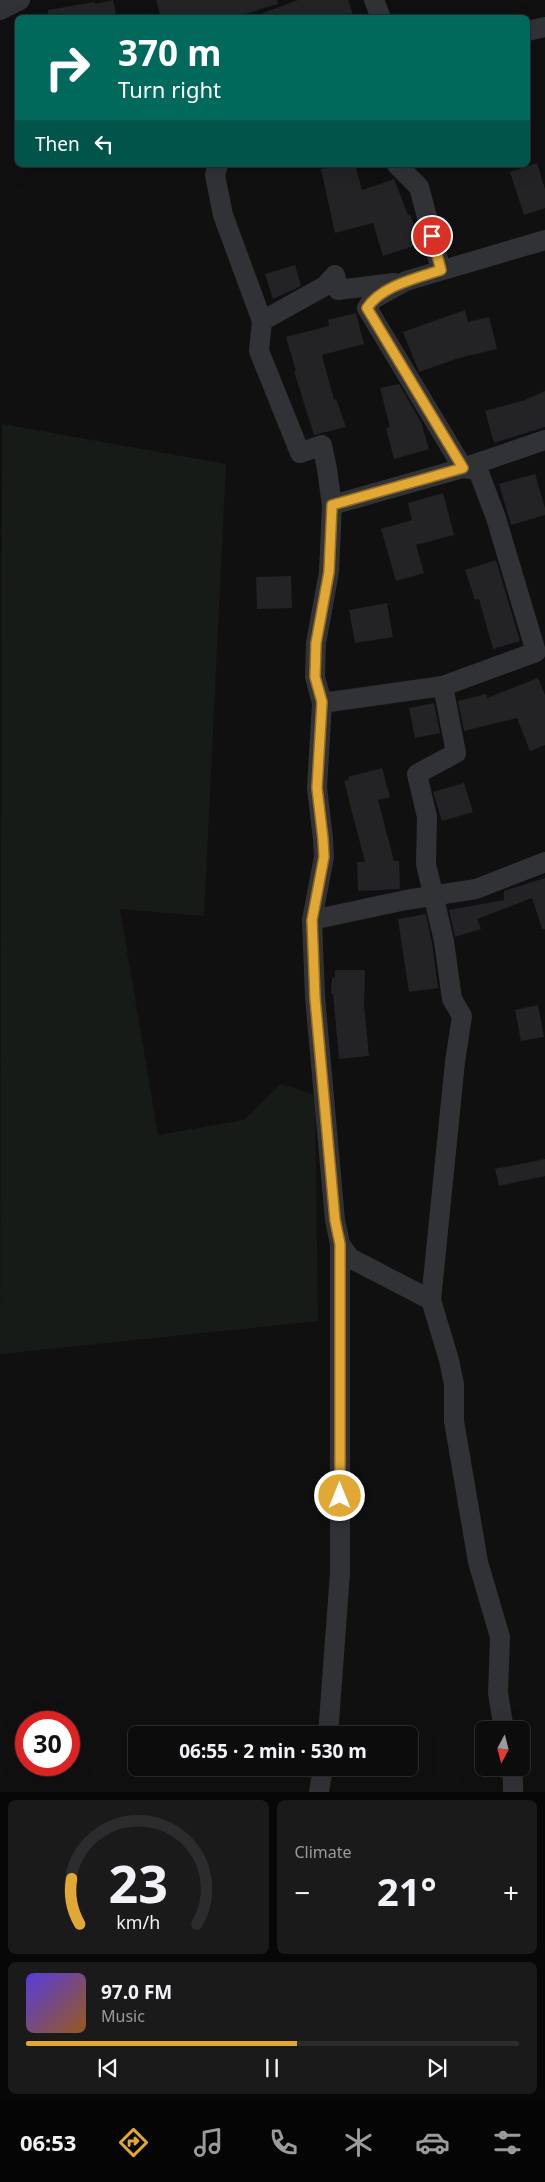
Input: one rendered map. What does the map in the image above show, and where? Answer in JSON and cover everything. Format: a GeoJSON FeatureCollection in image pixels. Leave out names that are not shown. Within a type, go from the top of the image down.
{"type":"FeatureCollection","features":[{"type":"Feature","properties":{"kind":"street"},"geometry":{"type":"LineString","coordinates":[[0,10],[20,0]]}},
{"type":"Feature","properties":{"kind":"street"},"geometry":{"type":"LineString","coordinates":[[374,0],[380,15]]}},
{"type":"Feature","properties":{"kind":"street"},"geometry":{"type":"LineString","coordinates":[[530,31],[545,27]]}},
{"type":"Feature","properties":{"kind":"street"},"geometry":{"type":"LineString","coordinates":[[217,167],[214,175],[223,215],[262,320],[259,351],[300,453],[322,445],[328,469],[332,505],[329,572],[316,643],[315,677],[322,702],[317,788],[324,857],[312,920],[320,1053],[335,1220],[340,1244],[340,1573],[329,1726]]}},
{"type":"Feature","properties":{"kind":"street"},"geometry":{"type":"LineString","coordinates":[[399,167],[419,187],[441,270]]}},
{"type":"Feature","properties":{"kind":"street"},"geometry":{"type":"LineString","coordinates":[[262,320],[325,286],[335,275],[338,290],[406,281],[545,240]]}},
{"type":"Feature","properties":{"kind":"street"},"geometry":{"type":"LineString","coordinates":[[406,281],[373,299],[367,308],[463,468]]}},
{"type":"Feature","properties":{"kind":"street"},"geometry":{"type":"LineString","coordinates":[[332,505],[463,468],[545,440]]}},
{"type":"Feature","properties":{"kind":"street"},"geometry":{"type":"LineString","coordinates":[[322,702],[443,686],[540,651],[478,470],[463,468]]}},
{"type":"Feature","properties":{"kind":"street"},"geometry":{"type":"LineString","coordinates":[[443,686],[456,752],[417,774],[427,817],[426,864],[444,941],[452,999],[462,1016],[455,1062],[431,1300],[449,1360],[454,1384],[454,1421],[478,1562],[500,1637],[498,1693],[503,1721]]}},
{"type":"Feature","properties":{"kind":"street"},"geometry":{"type":"LineString","coordinates":[[312,920],[476,889],[545,862]]}},
{"type":"Feature","properties":{"kind":"street"},"geometry":{"type":"LineString","coordinates":[[340,1244],[350,1258],[431,1300]]}},
{"type":"Feature","properties":{"kind":"street"},"geometry":{"type":"LineString","coordinates":[[319,1792],[322,1776]]}},
{"type":"Feature","properties":{"kind":"street"},"geometry":{"type":"LineString","coordinates":[[512,1776],[512,1792]]}},
{"type":"Feature","properties":{"kind":"shaded area"},"geometry":{"type":"Polygon","coordinates":[[[2,424],[226,464],[204,916],[120,909],[158,1135],[244,1120],[281,1084],[315,1095],[318,1321],[0,1354],[2,424]]]}},
{"type":"Feature","properties":{"kind":"building"},"geometry":{"type":"Polygon","coordinates":[[[113,0],[116,15],[48,15],[48,10],[94,2],[95,4],[113,0]]]}},
{"type":"Feature","properties":{"kind":"building"},"geometry":{"type":"Polygon","coordinates":[[[156,0],[277,0],[278,4],[242,15],[160,15],[156,0]]]}},
{"type":"Feature","properties":{"kind":"building"},"geometry":{"type":"Polygon","coordinates":[[[298,0],[348,0],[353,15],[258,15],[298,0]]]}},
{"type":"Feature","properties":{"kind":"building"},"geometry":{"type":"Polygon","coordinates":[[[537,163],[545,189],[545,208],[524,215],[510,172],[530,167],[537,163]]]}},
{"type":"Feature","properties":{"kind":"building"},"geometry":{"type":"Polygon","coordinates":[[[329,167],[356,167],[362,190],[394,179],[408,215],[410,214],[420,244],[383,256],[373,223],[335,233],[321,169],[329,167]]]}},
{"type":"Feature","properties":{"kind":"building"},"geometry":{"type":"Polygon","coordinates":[[[295,265],[301,286],[273,299],[265,274],[295,265]]]}},
{"type":"Feature","properties":{"kind":"building"},"geometry":{"type":"Polygon","coordinates":[[[465,310],[468,322],[489,317],[497,349],[459,358],[419,372],[403,332],[465,310]]]}},
{"type":"Feature","properties":{"kind":"building"},"geometry":{"type":"Polygon","coordinates":[[[356,313],[364,344],[322,355],[334,400],[336,399],[346,427],[314,435],[294,371],[296,371],[286,337],[329,326],[328,320],[356,313]]]}},
{"type":"Feature","properties":{"kind":"building"},"geometry":{"type":"Polygon","coordinates":[[[399,384],[421,422],[429,449],[394,459],[386,428],[390,427],[380,388],[399,384]]]}},
{"type":"Feature","properties":{"kind":"building"},"geometry":{"type":"Polygon","coordinates":[[[545,391],[545,427],[494,443],[485,411],[525,400],[545,391]]]}},
{"type":"Feature","properties":{"kind":"building"},"geometry":{"type":"Polygon","coordinates":[[[535,474],[545,508],[545,515],[511,525],[499,484],[535,474]]]}},
{"type":"Feature","properties":{"kind":"building"},"geometry":{"type":"Polygon","coordinates":[[[443,493],[454,535],[416,545],[424,573],[396,581],[381,529],[412,520],[408,503],[443,493]]]}},
{"type":"Feature","properties":{"kind":"building"},"geometry":{"type":"Polygon","coordinates":[[[496,560],[520,641],[493,649],[479,599],[475,600],[465,570],[496,560]]]}},
{"type":"Feature","properties":{"kind":"building"},"geometry":{"type":"Polygon","coordinates":[[[291,576],[292,608],[257,609],[256,577],[291,576]]]}},
{"type":"Feature","properties":{"kind":"building"},"geometry":{"type":"Polygon","coordinates":[[[387,603],[393,637],[355,643],[349,610],[387,603]]]}},
{"type":"Feature","properties":{"kind":"building"},"geometry":{"type":"Polygon","coordinates":[[[538,678],[545,695],[545,745],[530,751],[517,718],[464,731],[458,701],[486,694],[487,698],[538,678]]]}},
{"type":"Feature","properties":{"kind":"building"},"geometry":{"type":"Polygon","coordinates":[[[434,703],[440,733],[415,738],[409,708],[434,703]]]}},
{"type":"Feature","properties":{"kind":"building"},"geometry":{"type":"Polygon","coordinates":[[[382,768],[390,797],[378,800],[394,861],[399,861],[400,889],[358,891],[357,862],[365,862],[344,781],[349,780],[348,777],[382,768]]]}},
{"type":"Feature","properties":{"kind":"building"},"geometry":{"type":"Polygon","coordinates":[[[464,783],[473,812],[442,821],[433,792],[464,783]]]}},
{"type":"Feature","properties":{"kind":"building"},"geometry":{"type":"Polygon","coordinates":[[[545,878],[545,929],[542,929],[532,898],[477,919],[481,929],[455,937],[449,910],[504,900],[504,891],[545,878]]]}},
{"type":"Feature","properties":{"kind":"building"},"geometry":{"type":"Polygon","coordinates":[[[426,914],[438,988],[409,992],[398,919],[426,914]]]}},
{"type":"Feature","properties":{"kind":"building"},"geometry":{"type":"Polygon","coordinates":[[[335,970],[365,970],[364,1004],[369,1056],[339,1059],[333,994],[331,994],[332,977],[335,978],[335,970]]]}},
{"type":"Feature","properties":{"kind":"building"},"geometry":{"type":"Polygon","coordinates":[[[538,1005],[544,1037],[521,1041],[515,1010],[538,1005]]]}},
{"type":"Feature","properties":{"kind":"building"},"geometry":{"type":"Polygon","coordinates":[[[545,1159],[545,1176],[499,1186],[495,1169],[545,1159]]]}},
{"type":"Feature","properties":{"kind":"route"},"geometry":{"type":"LineString","coordinates":[[340,1496],[340,1244],[335,1220],[315,998],[312,920],[324,857],[317,788],[322,702],[315,677],[316,643],[329,572],[332,505],[463,468],[367,308],[373,299],[406,281],[441,270],[432,236]]}}]}
